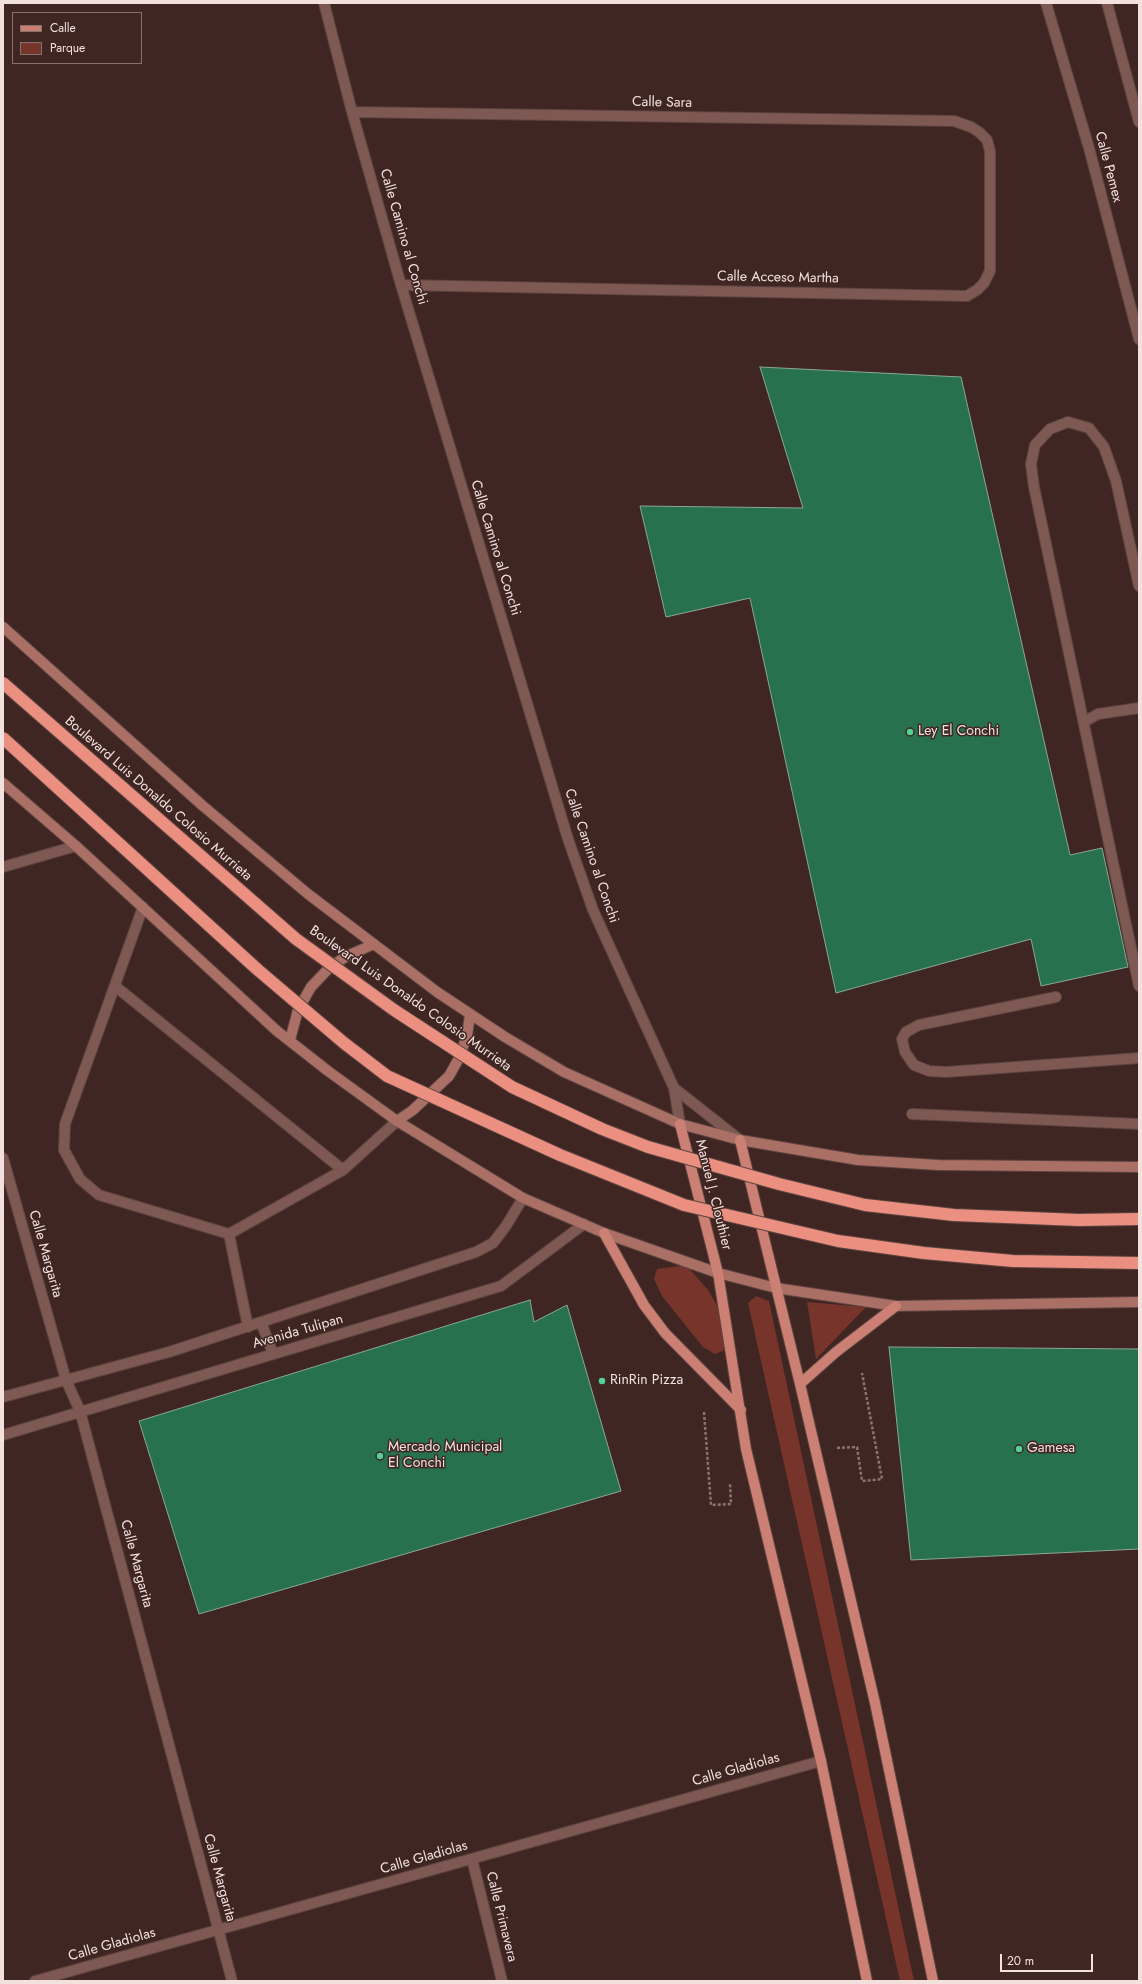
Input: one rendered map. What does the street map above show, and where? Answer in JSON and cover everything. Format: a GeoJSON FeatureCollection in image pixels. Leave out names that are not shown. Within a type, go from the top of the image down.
{"type":"FeatureCollection","features":[{"type":"Feature","properties":{"kind":"highway","name":"Boulevard Luis Donaldo Colosio Murrieta"},"geometry":{"type":"LineString","coordinates":[[3,682],[296,939],[394,1010],[512,1087],[602,1129],[648,1147],[779,1184],[865,1205],[954,1215],[1079,1220],[1139,1219]]}},
{"type":"Feature","properties":{"kind":"highway"},"geometry":{"type":"LineString","coordinates":[[3,738],[258,970],[344,1043],[387,1076],[560,1155],[684,1205],[838,1241],[924,1253],[1013,1262],[1139,1263]]}},
{"type":"Feature","properties":{"kind":"main road","name":"Manuel J. Clouthier"},"geometry":{"type":"LineString","coordinates":[[680,1124],[718,1273],[748,1454],[821,1761],[866,1981]]}},
{"type":"Feature","properties":{"kind":"main road"},"geometry":{"type":"LineString","coordinates":[[740,1140],[800,1384],[875,1703],[933,1981]]}},
{"type":"Feature","properties":{"kind":"main road"},"geometry":{"type":"LineString","coordinates":[[604,1233],[644,1305],[665,1333],[741,1410]]}},
{"type":"Feature","properties":{"kind":"main road"},"geometry":{"type":"LineString","coordinates":[[800,1384],[836,1352],[896,1306]]}},
{"type":"Feature","properties":{"kind":"street","name":"Calle Camino al Conchi"},"geometry":{"type":"LineString","coordinates":[[324,3],[352,112],[402,285],[573,854],[593,910],[674,1088]]}},
{"type":"Feature","properties":{"kind":"street","name":"Calle Pemex"},"geometry":{"type":"LineString","coordinates":[[1046,3],[1089,148],[1139,339]]}},
{"type":"Feature","properties":{"kind":"street"},"geometry":{"type":"LineString","coordinates":[[1107,3],[1139,122]]}},
{"type":"Feature","properties":{"kind":"street","name":"Calle Sara"},"geometry":{"type":"LineString","coordinates":[[352,112],[954,121],[971,126]]}},
{"type":"Feature","properties":{"kind":"street","name":"Calle Acceso Martha"},"geometry":{"type":"LineString","coordinates":[[402,285],[967,296],[977,290],[984,283],[990,271],[990,151],[986,140],[971,126]]}},
{"type":"Feature","properties":{"kind":"street"},"geometry":{"type":"LineString","coordinates":[[1139,586],[1116,480],[1104,447],[1088,428],[1068,422],[1050,429],[1035,445],[1031,464],[1034,487],[1139,986]]}},
{"type":"Feature","properties":{"kind":"street"},"geometry":{"type":"LineString","coordinates":[[3,627],[203,806],[308,894],[437,992],[505,1037],[564,1072],[680,1124],[740,1140],[865,1161],[938,1165],[1139,1167]]}},
{"type":"Feature","properties":{"kind":"street"},"geometry":{"type":"LineString","coordinates":[[1084,722],[1098,714],[1139,708]]}},
{"type":"Feature","properties":{"kind":"street"},"geometry":{"type":"LineString","coordinates":[[3,783],[76,846],[277,1031],[328,1071],[397,1121],[523,1198],[604,1233],[718,1273],[776,1288],[896,1306],[1139,1302]]}},
{"type":"Feature","properties":{"kind":"street"},"geometry":{"type":"LineString","coordinates":[[3,867],[76,846]]}},
{"type":"Feature","properties":{"kind":"street"},"geometry":{"type":"LineString","coordinates":[[143,907],[65,1124],[64,1150],[80,1179],[99,1194],[229,1234],[343,1170],[397,1121],[413,1110],[449,1076],[458,1060],[467,1036],[470,1014]]}},
{"type":"Feature","properties":{"kind":"street"},"geometry":{"type":"LineString","coordinates":[[290,1040],[298,1010],[311,987],[330,967],[347,956],[374,944]]}},
{"type":"Feature","properties":{"kind":"street"},"geometry":{"type":"LineString","coordinates":[[115,986],[343,1170]]}},
{"type":"Feature","properties":{"kind":"street"},"geometry":{"type":"LineString","coordinates":[[1056,997],[919,1025],[906,1032],[902,1039],[905,1052],[914,1065],[929,1071],[946,1072],[1139,1058]]}},
{"type":"Feature","properties":{"kind":"street"},"geometry":{"type":"LineString","coordinates":[[674,1088],[680,1124]]}},
{"type":"Feature","properties":{"kind":"street"},"geometry":{"type":"LineString","coordinates":[[674,1088],[740,1140]]}},
{"type":"Feature","properties":{"kind":"street"},"geometry":{"type":"LineString","coordinates":[[912,1114],[1139,1124]]}},
{"type":"Feature","properties":{"kind":"street","name":"Calle Margarita"},"geometry":{"type":"LineString","coordinates":[[3,1158],[66,1380],[80,1411],[232,1981]]}},
{"type":"Feature","properties":{"kind":"street","name":"Avenida Tulipan"},"geometry":{"type":"LineString","coordinates":[[3,1397],[169,1352],[476,1252],[493,1243],[506,1226],[523,1198]]}},
{"type":"Feature","properties":{"kind":"street","name":"Avenida Tulipan"},"geometry":{"type":"LineString","coordinates":[[3,1435],[501,1286],[584,1224]]}},
{"type":"Feature","properties":{"kind":"street"},"geometry":{"type":"LineString","coordinates":[[229,1234],[248,1327]]}},
{"type":"Feature","properties":{"kind":"street"},"geometry":{"type":"LineString","coordinates":[[261,1322],[273,1354]]}},
{"type":"Feature","properties":{"kind":"street","name":"Calle Gladiolas"},"geometry":{"type":"LineString","coordinates":[[35,1981],[821,1761]]}},
{"type":"Feature","properties":{"kind":"street","name":"Calle Primavera"},"geometry":{"type":"LineString","coordinates":[[472,1859],[502,1981]]}},
{"type":"Feature","properties":{"kind":"path"},"geometry":{"type":"LineString","coordinates":[[857,1446],[862,1481],[882,1480],[862,1373]]}},
{"type":"Feature","properties":{"kind":"path"},"geometry":{"type":"LineString","coordinates":[[704,1412],[711,1505],[731,1504],[730,1482]]}},
{"type":"Feature","properties":{"kind":"green space"},"geometry":{"type":"Polygon","coordinates":[[[686,1265],[708,1290],[727,1322],[734,1340],[730,1348],[715,1354],[703,1347],[662,1296],[654,1279],[657,1269],[686,1265]]]}},
{"type":"Feature","properties":{"kind":"green space"},"geometry":{"type":"Polygon","coordinates":[[[756,1296],[769,1301],[914,1981],[900,1981],[748,1303],[756,1296]]]}},
{"type":"Feature","properties":{"kind":"green space"},"geometry":{"type":"Polygon","coordinates":[[[807,1302],[866,1307],[816,1359],[807,1302]]]}},
{"type":"Feature","properties":{"kind":"building","name":"Ley El Conchi"},"geometry":{"type":"Polygon","coordinates":[[[760,367],[961,377],[1070,855],[1102,848],[1128,967],[1041,986],[1031,939],[836,993],[750,598],[666,617],[640,506],[803,508],[760,367]]]}},
{"type":"Feature","properties":{"kind":"building","name":"Mercado Municipal El Conchi"},"geometry":{"type":"Polygon","coordinates":[[[530,1300],[534,1322],[567,1305],[621,1491],[199,1614],[139,1421],[530,1300]]]}},
{"type":"Feature","properties":{"kind":"building","name":"Gamesa"},"geometry":{"type":"Polygon","coordinates":[[[889,1347],[1139,1349],[1139,1549],[911,1560],[889,1347]]]}},
{"type":"Feature","properties":{"kind":"place","name":"Ley El Conchi"},"geometry":{"type":"Point","coordinates":[910,732]}},
{"type":"Feature","properties":{"kind":"place","name":"RinRin Pizza"},"geometry":{"type":"Point","coordinates":[602,1381]}},
{"type":"Feature","properties":{"kind":"place","name":"Gamesa"},"geometry":{"type":"Point","coordinates":[1019,1449]}},
{"type":"Feature","properties":{"kind":"place","name":"Mercado Municipal El Conchi"},"geometry":{"type":"Point","coordinates":[380,1456]}}]}
